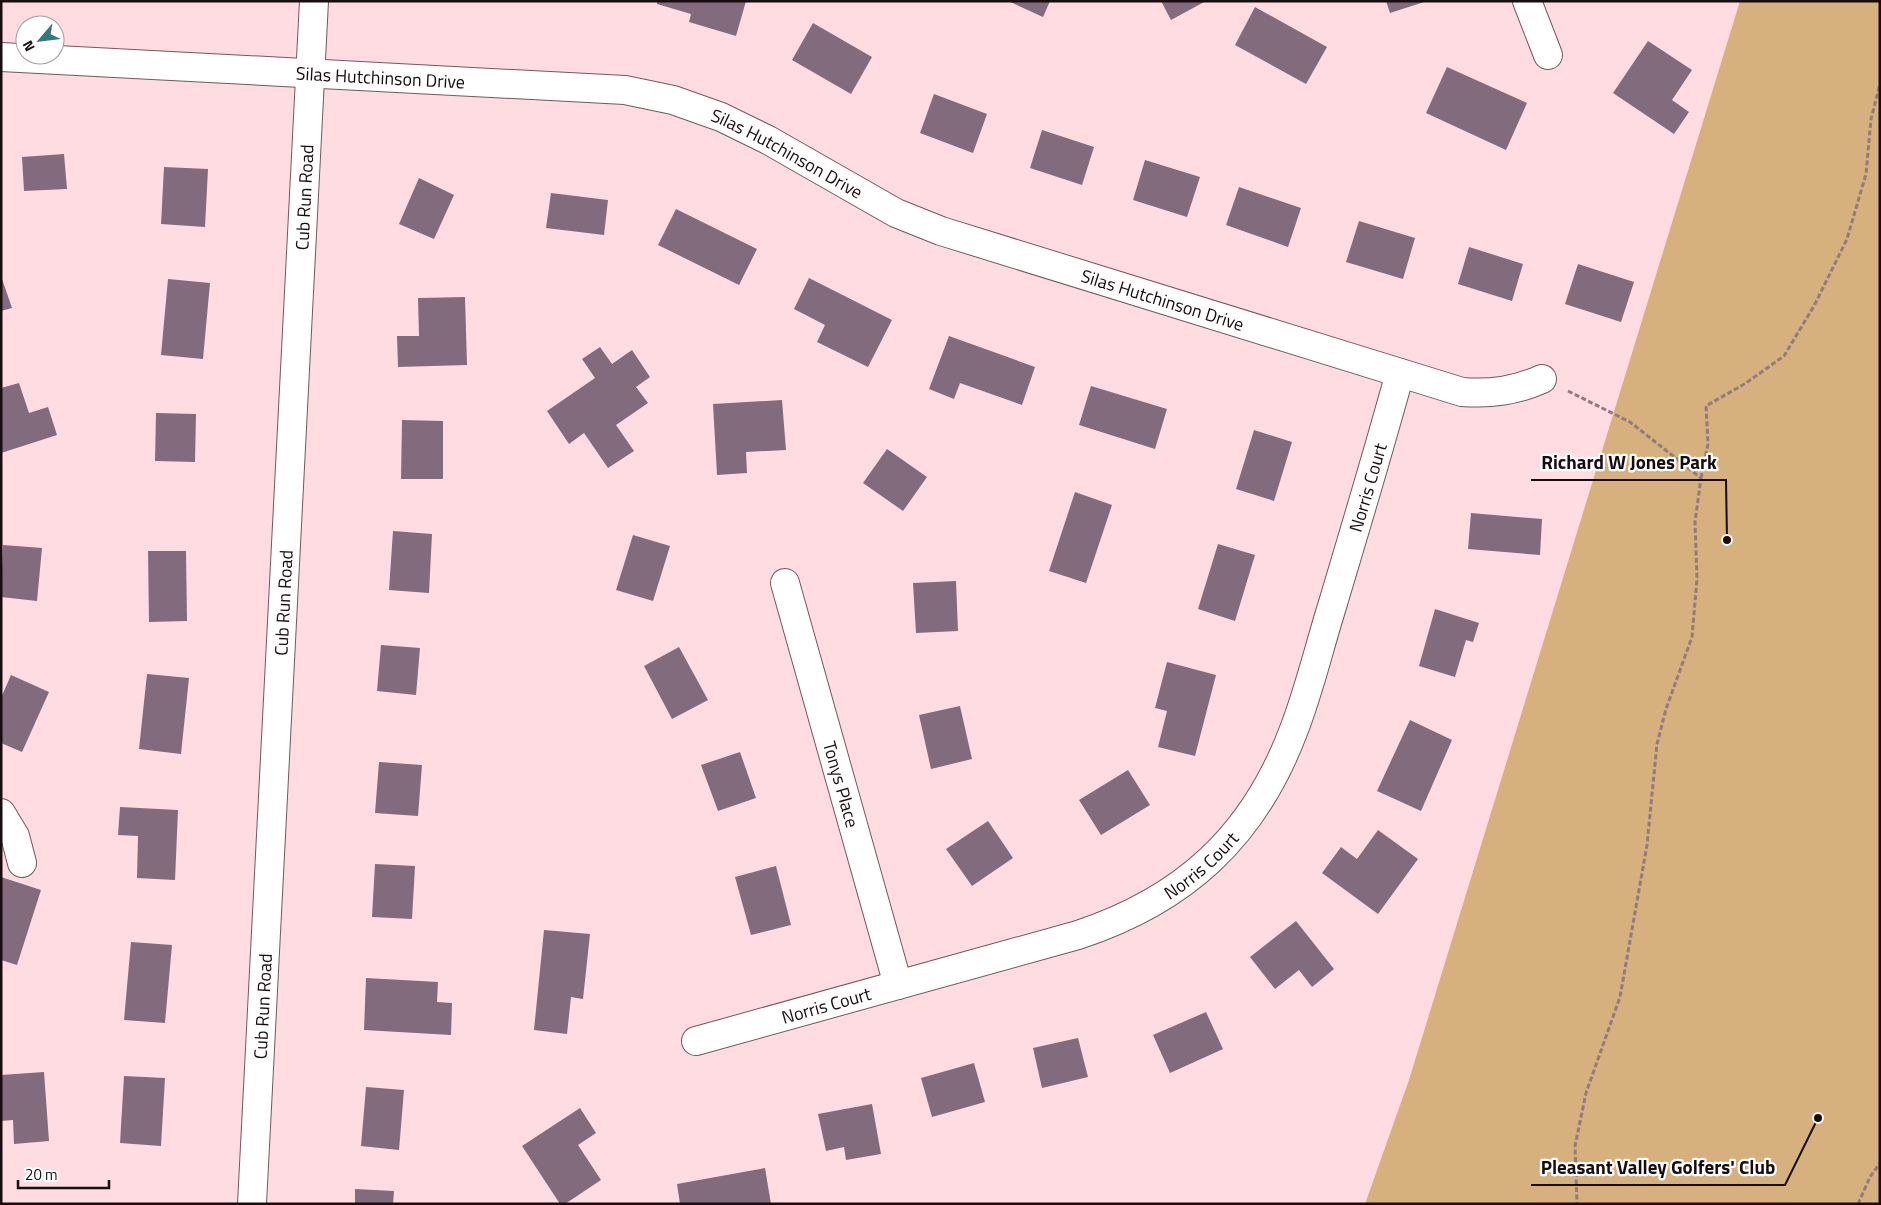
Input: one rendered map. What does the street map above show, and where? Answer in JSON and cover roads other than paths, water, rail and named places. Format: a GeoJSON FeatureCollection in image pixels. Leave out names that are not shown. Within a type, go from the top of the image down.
{"type":"FeatureCollection","features":[{"type":"Feature","properties":{"kind":"street","name":"Cub Run Road"},"geometry":{"type":"LineString","coordinates":[[252,1204],[314,1]]}},
{"type":"Feature","properties":{"kind":"street"},"geometry":{"type":"LineString","coordinates":[[1527,1],[1548,55]]}},
{"type":"Feature","properties":{"kind":"street","name":"Silas Hutchinson Drive"},"geometry":{"type":"LineString","coordinates":[[1,57],[624,90],[673,100],[721,117],[768,140],[896,213],[941,231],[1462,392],[1489,394],[1521,388],[1542,379]]}},
{"type":"Feature","properties":{"kind":"street","name":"Norris Court"},"geometry":{"type":"LineString","coordinates":[[696,1041],[1106,926],[1133,914],[1177,888],[1227,844],[1259,801],[1276,772],[1294,732],[1367,493],[1400,373]]}},
{"type":"Feature","properties":{"kind":"street","name":"Tonys Place"},"geometry":{"type":"LineString","coordinates":[[784,583],[898,985]]}},
{"type":"Feature","properties":{"kind":"street"},"geometry":{"type":"LineString","coordinates":[[1,813],[15,836],[22,863]]}},
{"type":"Feature","properties":{"kind":"place","name":"Richard W Jones Park"},"geometry":{"type":"Point","coordinates":[1727,540]}},
{"type":"Feature","properties":{"kind":"place","name":"Pleasant Valley Golfers' Club"},"geometry":{"type":"Point","coordinates":[1818,1118]}}]}
